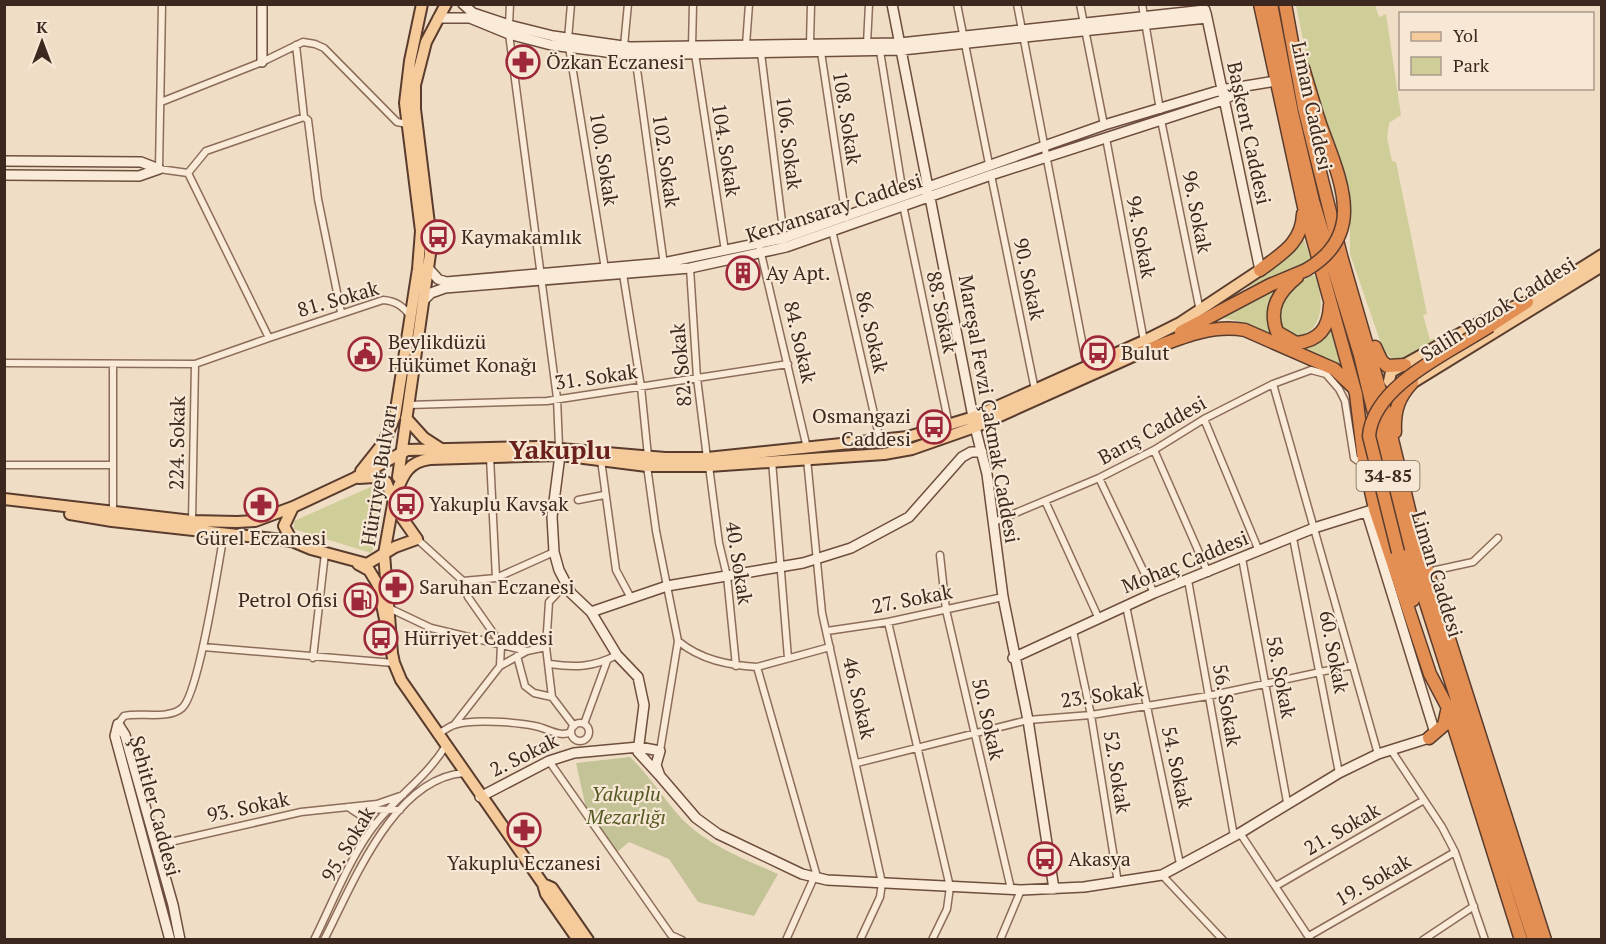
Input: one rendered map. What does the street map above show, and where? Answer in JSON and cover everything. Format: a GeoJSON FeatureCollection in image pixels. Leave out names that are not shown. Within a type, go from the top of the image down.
{"type":"FeatureCollection","features":[{"type":"Feature","properties":{"kind":"highway"},"geometry":{"type":"LineString","coordinates":[[1260,4],[1304,207],[1356,394],[1371,511],[1430,674],[1448,708],[1444,725],[1432,735]]}},
{"type":"Feature","properties":{"kind":"highway","name":"Liman Caddesi"},"geometry":{"type":"LineString","coordinates":[[1271,4],[1292,113],[1313,201],[1360,355],[1401,525],[1534,939]]}},
{"type":"Feature","properties":{"kind":"highway"},"geometry":{"type":"LineString","coordinates":[[1142,347],[1306,270],[1321,261],[1333,249],[1340,237],[1345,213],[1340,184],[1285,4]]}},
{"type":"Feature","properties":{"kind":"highway","name":"Liman Caddesi"},"geometry":{"type":"LineString","coordinates":[[1285,4],[1304,108],[1426,572],[1545,939]]}},
{"type":"Feature","properties":{"kind":"highway"},"geometry":{"type":"LineString","coordinates":[[1260,270],[1288,249],[1299,237],[1303,227],[1304,207]]}},
{"type":"Feature","properties":{"kind":"highway"},"geometry":{"type":"LineString","coordinates":[[1306,270],[1288,285],[1276,302],[1273,313],[1277,332],[1296,343],[1315,339],[1328,321],[1330,307],[1328,289]]}},
{"type":"Feature","properties":{"kind":"highway"},"geometry":{"type":"LineString","coordinates":[[1347,277],[1358,296],[1381,360],[1394,367],[1405,365]]}},
{"type":"Feature","properties":{"kind":"highway"},"geometry":{"type":"LineString","coordinates":[[1521,939],[1398,552],[1369,436],[1370,420],[1379,404],[1400,383],[1527,302]]}},
{"type":"Feature","properties":{"kind":"highway"},"geometry":{"type":"LineString","coordinates":[[1142,347],[1213,328],[1230,327],[1245,330],[1334,369],[1344,375],[1356,394]]}},
{"type":"Feature","properties":{"kind":"highway"},"geometry":{"type":"LineString","coordinates":[[1396,463],[1396,410],[1400,399],[1412,383]]}},
{"type":"Feature","properties":{"kind":"highway"},"geometry":{"type":"LineString","coordinates":[[1432,735],[1447,740],[1460,749]]}},
{"type":"Feature","properties":{"kind":"main road","name":"Hürriyet Bulvarı"},"geometry":{"type":"LineString","coordinates":[[393,658],[391,609],[384,554],[402,452],[428,268],[430,232],[415,109],[415,85],[426,42],[446,4]]}},
{"type":"Feature","properties":{"kind":"main road","name":"Hürriyet Bulvarı"},"geometry":{"type":"LineString","coordinates":[[356,478],[390,430],[398,400],[411,317],[421,238],[405,103],[410,61],[421,6]]}},
{"type":"Feature","properties":{"kind":"main road"},"geometry":{"type":"LineString","coordinates":[[421,6],[428,21],[437,19]]}},
{"type":"Feature","properties":{"kind":"main road","name":"Salih Bozok Caddesi"},"geometry":{"type":"LineString","coordinates":[[1405,365],[1497,313],[1527,302],[1602,255]]}},
{"type":"Feature","properties":{"kind":"main road","name":"Salih Bozok Caddesi"},"geometry":{"type":"LineString","coordinates":[[1412,383],[1602,266]]}},
{"type":"Feature","properties":{"kind":"main road"},"geometry":{"type":"LineString","coordinates":[[393,502],[406,469],[418,460],[559,451],[601,460],[772,461],[884,454],[912,448],[1142,347],[1260,270]]}},
{"type":"Feature","properties":{"kind":"main road"},"geometry":{"type":"LineString","coordinates":[[708,462],[908,437],[974,422],[1035,390],[1087,367],[1142,347]]}},
{"type":"Feature","properties":{"kind":"main road"},"geometry":{"type":"LineString","coordinates":[[1405,365],[1391,372],[1389,381],[1395,388],[1412,383]]}},
{"type":"Feature","properties":{"kind":"main road"},"geometry":{"type":"LineString","coordinates":[[406,418],[424,438],[441,449]]}},
{"type":"Feature","properties":{"kind":"main road"},"geometry":{"type":"LineString","coordinates":[[807,448],[807,459]]}},
{"type":"Feature","properties":{"kind":"main road"},"geometry":{"type":"LineString","coordinates":[[192,526],[255,521],[293,507],[356,478],[402,452],[441,449],[559,451],[647,461]]}},
{"type":"Feature","properties":{"kind":"main road"},"geometry":{"type":"LineString","coordinates":[[4,505],[192,526],[224,533],[292,541],[358,564],[373,562],[384,554],[417,539],[393,502],[391,489],[379,478],[356,478]]}},
{"type":"Feature","properties":{"kind":"main road"},"geometry":{"type":"LineString","coordinates":[[4,499],[112,517]]}},
{"type":"Feature","properties":{"kind":"main road"},"geometry":{"type":"LineString","coordinates":[[292,541],[284,526],[293,507]]}},
{"type":"Feature","properties":{"kind":"main road","name":"Hürriyet Bulvarı"},"geometry":{"type":"LineString","coordinates":[[358,564],[374,577],[393,658],[411,697],[543,884],[546,894],[578,939]]}},
{"type":"Feature","properties":{"kind":"main road"},"geometry":{"type":"LineString","coordinates":[[380,596],[391,609]]}},
{"type":"Feature","properties":{"kind":"main road","name":"Hürriyet Bulvarı"},"geometry":{"type":"LineString","coordinates":[[543,884],[552,888],[588,939]]}},
{"type":"Feature","properties":{"kind":"street"},"geometry":{"type":"LineString","coordinates":[[159,169],[162,4]]}},
{"type":"Feature","properties":{"kind":"street"},"geometry":{"type":"LineString","coordinates":[[262,4],[262,62]]}},
{"type":"Feature","properties":{"kind":"street"},"geometry":{"type":"LineString","coordinates":[[463,4],[473,12],[509,30]]}},
{"type":"Feature","properties":{"kind":"street"},"geometry":{"type":"LineString","coordinates":[[510,4],[509,30],[539,276],[557,398],[559,451],[552,517],[554,552],[571,593],[591,612],[617,655],[638,677],[644,705],[638,750],[689,811],[706,826],[815,879],[1016,890],[1118,883],[1162,875],[1237,834],[1339,772],[1378,754],[1432,735],[1371,511]]}},
{"type":"Feature","properties":{"kind":"street","name":"100. Sokak"},"geometry":{"type":"LineString","coordinates":[[571,4],[569,43],[605,272]]}},
{"type":"Feature","properties":{"kind":"street","name":"102. Sokak"},"geometry":{"type":"LineString","coordinates":[[628,4],[630,51],[664,267]]}},
{"type":"Feature","properties":{"kind":"street","name":"104. Sokak"},"geometry":{"type":"LineString","coordinates":[[693,4],[693,50],[725,252]]}},
{"type":"Feature","properties":{"kind":"street"},"geometry":{"type":"LineString","coordinates":[[747,49],[749,4]]}},
{"type":"Feature","properties":{"kind":"street","name":"108. Sokak"},"geometry":{"type":"LineString","coordinates":[[811,4],[816,48],[846,220]]}},
{"type":"Feature","properties":{"kind":"street"},"geometry":{"type":"LineString","coordinates":[[867,44],[869,4]]}},
{"type":"Feature","properties":{"kind":"street","name":"Mareşal Fevzi Çakmak Caddesi"},"geometry":{"type":"LineString","coordinates":[[892,4],[974,422],[982,452],[1013,658],[1028,720],[1054,889]]}},
{"type":"Feature","properties":{"kind":"street"},"geometry":{"type":"LineString","coordinates":[[957,4],[989,164]]}},
{"type":"Feature","properties":{"kind":"street"},"geometry":{"type":"LineString","coordinates":[[1017,4],[1087,367]]}},
{"type":"Feature","properties":{"kind":"street"},"geometry":{"type":"LineString","coordinates":[[1080,4],[1104,125]]}},
{"type":"Feature","properties":{"kind":"street"},"geometry":{"type":"LineString","coordinates":[[1142,4],[1160,110]]}},
{"type":"Feature","properties":{"kind":"street"},"geometry":{"type":"LineString","coordinates":[[816,48],[880,51],[1145,22],[1205,11]]}},
{"type":"Feature","properties":{"kind":"street","name":"Başkent Caddesi"},"geometry":{"type":"LineString","coordinates":[[1205,11],[1260,270]]}},
{"type":"Feature","properties":{"kind":"street"},"geometry":{"type":"LineString","coordinates":[[437,19],[470,18],[509,30],[569,43],[630,51],[816,48],[867,44],[901,47]]}},
{"type":"Feature","properties":{"kind":"street"},"geometry":{"type":"LineString","coordinates":[[161,102],[262,62],[296,45],[310,42],[324,48],[397,122],[407,124]]}},
{"type":"Feature","properties":{"kind":"street"},"geometry":{"type":"LineString","coordinates":[[296,45],[304,117],[310,125],[318,199],[341,312]]}},
{"type":"Feature","properties":{"kind":"street","name":"106. Sokak"},"geometry":{"type":"LineString","coordinates":[[760,49],[784,238]]}},
{"type":"Feature","properties":{"kind":"street"},"geometry":{"type":"LineString","coordinates":[[880,51],[903,195]]}},
{"type":"Feature","properties":{"kind":"street","name":"Kervansaray Caddesi"},"geometry":{"type":"LineString","coordinates":[[428,268],[434,276],[446,282],[664,267],[690,268],[832,230],[846,220],[903,195],[1104,125],[1276,81]]}},
{"type":"Feature","properties":{"kind":"street","name":"Kervansaray Caddesi"},"geometry":{"type":"LineString","coordinates":[[605,272],[623,274],[664,267],[725,252],[760,249],[784,238],[903,205],[1161,120],[1222,95]]}},
{"type":"Feature","properties":{"kind":"street"},"geometry":{"type":"LineString","coordinates":[[188,174],[206,151],[304,117]]}},
{"type":"Feature","properties":{"kind":"street","name":"96. Sokak"},"geometry":{"type":"LineString","coordinates":[[1161,120],[1200,311]]}},
{"type":"Feature","properties":{"kind":"street","name":"94. Sokak"},"geometry":{"type":"LineString","coordinates":[[1106,138],[1142,347]]}},
{"type":"Feature","properties":{"kind":"street"},"geometry":{"type":"LineString","coordinates":[[4,161],[141,162],[159,169],[188,174]]}},
{"type":"Feature","properties":{"kind":"street"},"geometry":{"type":"LineString","coordinates":[[4,175],[139,176],[159,169]]}},
{"type":"Feature","properties":{"kind":"street"},"geometry":{"type":"LineString","coordinates":[[188,174],[269,338]]}},
{"type":"Feature","properties":{"kind":"street","name":"90. Sokak"},"geometry":{"type":"LineString","coordinates":[[991,175],[1035,390]]}},
{"type":"Feature","properties":{"kind":"street","name":"88. Sokak"},"geometry":{"type":"LineString","coordinates":[[903,205],[949,426]]}},
{"type":"Feature","properties":{"kind":"street","name":"86. Sokak"},"geometry":{"type":"LineString","coordinates":[[832,230],[880,441]]}},
{"type":"Feature","properties":{"kind":"street","name":"84. Sokak"},"geometry":{"type":"LineString","coordinates":[[760,249],[807,448]]}},
{"type":"Feature","properties":{"kind":"street","name":"82. Sokak"},"geometry":{"type":"LineString","coordinates":[[690,268],[697,378],[708,462]]}},
{"type":"Feature","properties":{"kind":"street"},"geometry":{"type":"LineString","coordinates":[[623,274],[641,387],[647,461],[678,640],[656,765],[660,776]]}},
{"type":"Feature","properties":{"kind":"street","name":"Kervansaray Caddesi"},"geometry":{"type":"LineString","coordinates":[[423,300],[430,293],[445,288],[539,276]]}},
{"type":"Feature","properties":{"kind":"street","name":"81. Sokak"},"geometry":{"type":"LineString","coordinates":[[4,363],[195,364],[341,312],[383,300],[393,300],[411,317]]}},
{"type":"Feature","properties":{"kind":"street"},"geometry":{"type":"LineString","coordinates":[[112,517],[113,364]]}},
{"type":"Feature","properties":{"kind":"street","name":"224. Sokak"},"geometry":{"type":"LineString","coordinates":[[192,526],[195,364]]}},
{"type":"Feature","properties":{"kind":"street","name":"31. Sokak"},"geometry":{"type":"LineString","coordinates":[[407,405],[547,401],[788,364]]}},
{"type":"Feature","properties":{"kind":"street","name":"Barış Caddesi"},"geometry":{"type":"LineString","coordinates":[[994,522],[1099,478],[1154,450],[1204,419],[1273,384],[1311,370],[1326,374],[1339,389],[1345,401],[1354,458],[1358,461],[1364,460]]}},
{"type":"Feature","properties":{"kind":"street"},"geometry":{"type":"LineString","coordinates":[[1273,384],[1378,754]]}},
{"type":"Feature","properties":{"kind":"street"},"geometry":{"type":"LineString","coordinates":[[1204,419],[1260,551]]}},
{"type":"Feature","properties":{"kind":"street"},"geometry":{"type":"LineString","coordinates":[[1154,450],[1208,573]]}},
{"type":"Feature","properties":{"kind":"street"},"geometry":{"type":"LineString","coordinates":[[591,612],[667,586],[818,559],[851,548],[909,517],[962,457],[971,452],[982,452]]}},
{"type":"Feature","properties":{"kind":"street"},"geometry":{"type":"LineString","coordinates":[[490,457],[496,578]]}},
{"type":"Feature","properties":{"kind":"street","name":"46. Sokak"},"geometry":{"type":"LineString","coordinates":[[807,459],[822,613],[857,762],[882,884],[880,897],[860,939]]}},
{"type":"Feature","properties":{"kind":"street"},"geometry":{"type":"LineString","coordinates":[[601,460],[616,570],[630,598]]}},
{"type":"Feature","properties":{"kind":"street"},"geometry":{"type":"LineString","coordinates":[[772,461],[788,658]]}},
{"type":"Feature","properties":{"kind":"street","name":"40. Sokak"},"geometry":{"type":"LineString","coordinates":[[708,462],[719,543],[727,576],[736,666]]}},
{"type":"Feature","properties":{"kind":"street"},"geometry":{"type":"LineString","coordinates":[[4,465],[112,465]]}},
{"type":"Feature","properties":{"kind":"street"},"geometry":{"type":"LineString","coordinates":[[1099,478],[1154,593]]}},
{"type":"Feature","properties":{"kind":"street"},"geometry":{"type":"LineString","coordinates":[[578,500],[604,495]]}},
{"type":"Feature","properties":{"kind":"street"},"geometry":{"type":"LineString","coordinates":[[1046,502],[1099,619]]}},
{"type":"Feature","properties":{"kind":"street","name":"Mohaç Caddesi"},"geometry":{"type":"LineString","coordinates":[[1013,658],[1154,593],[1314,528],[1371,511]]}},
{"type":"Feature","properties":{"kind":"street"},"geometry":{"type":"LineString","coordinates":[[118,724],[124,716],[130,714],[160,714],[183,708],[191,690],[203,647],[224,533]]}},
{"type":"Feature","properties":{"kind":"street","name":"60. Sokak"},"geometry":{"type":"LineString","coordinates":[[1293,538],[1322,674],[1339,772]]}},
{"type":"Feature","properties":{"kind":"street"},"geometry":{"type":"LineString","coordinates":[[1426,572],[1473,562],[1498,538]]}},
{"type":"Feature","properties":{"kind":"street"},"geometry":{"type":"LineString","coordinates":[[417,539],[463,581],[468,597],[501,645],[500,666]]}},
{"type":"Feature","properties":{"kind":"street"},"geometry":{"type":"LineString","coordinates":[[463,581],[496,578],[554,552]]}},
{"type":"Feature","properties":{"kind":"street"},"geometry":{"type":"LineString","coordinates":[[313,658],[325,553]]}},
{"type":"Feature","properties":{"kind":"street","name":"50. Sokak"},"geometry":{"type":"LineString","coordinates":[[940,555],[946,610],[1016,890]]}},
{"type":"Feature","properties":{"kind":"street","name":"58. Sokak"},"geometry":{"type":"LineString","coordinates":[[1242,558],[1287,802]]}},
{"type":"Feature","properties":{"kind":"street","name":"56. Sokak"},"geometry":{"type":"LineString","coordinates":[[1188,580],[1208,696],[1237,834]]}},
{"type":"Feature","properties":{"kind":"street"},"geometry":{"type":"LineString","coordinates":[[566,584],[549,602],[546,647],[552,698],[573,729],[576,740],[584,740],[588,736],[588,728],[584,724]]}},
{"type":"Feature","properties":{"kind":"street","name":"27. Sokak"},"geometry":{"type":"LineString","coordinates":[[827,631],[888,622],[1003,597]]}},
{"type":"Feature","properties":{"kind":"street","name":"54. Sokak"},"geometry":{"type":"LineString","coordinates":[[1126,606],[1180,864]]}},
{"type":"Feature","properties":{"kind":"street"},"geometry":{"type":"LineString","coordinates":[[391,609],[431,628],[527,651]]}},
{"type":"Feature","properties":{"kind":"street"},"geometry":{"type":"LineString","coordinates":[[888,622],[950,887],[947,909],[932,939]]}},
{"type":"Feature","properties":{"kind":"street","name":"52. Sokak"},"geometry":{"type":"LineString","coordinates":[[1073,631],[1091,715],[1118,883]]}},
{"type":"Feature","properties":{"kind":"street"},"geometry":{"type":"LineString","coordinates":[[678,640],[692,652],[736,666],[757,668],[830,647]]}},
{"type":"Feature","properties":{"kind":"street"},"geometry":{"type":"LineString","coordinates":[[203,647],[313,658],[393,658]]}},
{"type":"Feature","properties":{"kind":"street"},"geometry":{"type":"LineString","coordinates":[[437,735],[454,725],[500,666],[527,651],[546,647]]}},
{"type":"Feature","properties":{"kind":"street"},"geometry":{"type":"LineString","coordinates":[[675,664],[682,653],[692,652]]}},
{"type":"Feature","properties":{"kind":"street"},"geometry":{"type":"LineString","coordinates":[[549,664],[580,667],[617,655]]}},
{"type":"Feature","properties":{"kind":"street"},"geometry":{"type":"LineString","coordinates":[[517,656],[525,686],[534,693],[552,698]]}},
{"type":"Feature","properties":{"kind":"street"},"geometry":{"type":"LineString","coordinates":[[454,725],[513,723],[536,726],[556,733],[573,729],[584,724],[607,660]]}},
{"type":"Feature","properties":{"kind":"street","name":"23. Sokak"},"geometry":{"type":"LineString","coordinates":[[857,762],[1028,720],[1091,715],[1208,696],[1322,674],[1353,665]]}},
{"type":"Feature","properties":{"kind":"street"},"geometry":{"type":"LineString","coordinates":[[757,668],[816,873],[786,939]]}},
{"type":"Feature","properties":{"kind":"street","name":"Şehitler Caddesi"},"geometry":{"type":"LineString","coordinates":[[118,724],[125,735],[139,782],[144,821],[170,939]]}},
{"type":"Feature","properties":{"kind":"street","name":"Şehitler Caddesi"},"geometry":{"type":"LineString","coordinates":[[118,724],[115,736],[129,786],[157,845],[180,939]]}},
{"type":"Feature","properties":{"kind":"street","name":"2. Sokak"},"geometry":{"type":"LineString","coordinates":[[480,797],[549,761],[574,753],[576,740]]}},
{"type":"Feature","properties":{"kind":"street","name":"95. Sokak"},"geometry":{"type":"LineString","coordinates":[[314,939],[353,862],[375,825],[385,812],[431,769],[446,747]]}},
{"type":"Feature","properties":{"kind":"street"},"geometry":{"type":"LineString","coordinates":[[574,753],[605,751],[609,748],[638,750],[654,755],[660,751]]}},
{"type":"Feature","properties":{"kind":"street"},"geometry":{"type":"LineString","coordinates":[[1391,750],[1455,852],[1485,939]]}},
{"type":"Feature","properties":{"kind":"street"},"geometry":{"type":"LineString","coordinates":[[660,751],[664,772],[703,818],[724,832],[793,865],[815,879]]}},
{"type":"Feature","properties":{"kind":"street"},"geometry":{"type":"LineString","coordinates":[[549,761],[671,935],[679,939]]}},
{"type":"Feature","properties":{"kind":"street","name":"95. Sokak"},"geometry":{"type":"LineString","coordinates":[[324,939],[361,867],[380,836],[400,810],[428,785],[441,777],[464,773]]}},
{"type":"Feature","properties":{"kind":"street"},"geometry":{"type":"LineString","coordinates":[[129,786],[139,782]]}},
{"type":"Feature","properties":{"kind":"street"},"geometry":{"type":"LineString","coordinates":[[347,807],[377,804],[403,795]]}},
{"type":"Feature","properties":{"kind":"street","name":"21. Sokak"},"geometry":{"type":"LineString","coordinates":[[1276,886],[1424,800]]}},
{"type":"Feature","properties":{"kind":"street"},"geometry":{"type":"LineString","coordinates":[[347,807],[385,812],[400,810]]}},
{"type":"Feature","properties":{"kind":"street"},"geometry":{"type":"LineString","coordinates":[[347,807],[375,825]]}},
{"type":"Feature","properties":{"kind":"street","name":"93. Sokak"},"geometry":{"type":"LineString","coordinates":[[157,845],[301,812],[347,807]]}},
{"type":"Feature","properties":{"kind":"street"},"geometry":{"type":"LineString","coordinates":[[1237,834],[1276,886],[1310,938]]}},
{"type":"Feature","properties":{"kind":"street","name":"19. Sokak"},"geometry":{"type":"LineString","coordinates":[[1310,938],[1455,852]]}},
{"type":"Feature","properties":{"kind":"street"},"geometry":{"type":"LineString","coordinates":[[353,862],[361,867]]}},
{"type":"Feature","properties":{"kind":"street"},"geometry":{"type":"LineString","coordinates":[[1162,875],[1223,939]]}},
{"type":"Feature","properties":{"kind":"street"},"geometry":{"type":"LineString","coordinates":[[1000,939],[1016,890]]}},
{"type":"Feature","properties":{"kind":"street"},"geometry":{"type":"LineString","coordinates":[[1423,939],[1474,906]]}},
{"type":"Feature","properties":{"kind":"green space"},"geometry":{"type":"Polygon","coordinates":[[[1296,5],[1375,5],[1379,17],[1386,14],[1401,115],[1389,123],[1387,138],[1392,161],[1396,162],[1427,314],[1423,315],[1430,340],[1453,331],[1408,358],[1395,361],[1384,352],[1350,254],[1350,191],[1308,64],[1296,5]]]}},
{"type":"Feature","properties":{"kind":"green space"},"geometry":{"type":"Polygon","coordinates":[[[1304,240],[1311,260],[1236,292],[1304,240]]]}},
{"type":"Feature","properties":{"kind":"green space"},"geometry":{"type":"Polygon","coordinates":[[[1314,275],[1320,293],[1320,312],[1313,328],[1296,336],[1280,328],[1277,306],[1298,282],[1314,275]]]}},
{"type":"Feature","properties":{"kind":"green space"},"geometry":{"type":"Polygon","coordinates":[[[1284,282],[1278,288],[1268,308],[1269,322],[1275,337],[1239,321],[1222,318],[1222,315],[1284,282]]]}},
{"type":"Feature","properties":{"kind":"green space"},"geometry":{"type":"Polygon","coordinates":[[[1329,323],[1341,367],[1293,346],[1329,323]]]}},
{"type":"Feature","properties":{"kind":"green space"},"geometry":{"type":"Polygon","coordinates":[[[375,485],[381,500],[382,519],[378,538],[371,553],[294,529],[294,521],[375,485]]]}},
{"type":"Feature","properties":{"kind":"green space","name":"Yakuplu Mezarlığı"},"geometry":{"type":"Polygon","coordinates":[[[630,757],[691,828],[714,844],[778,874],[754,916],[698,902],[669,859],[629,842],[616,853],[588,817],[576,763],[630,757]]]}},
{"type":"Feature","properties":{"kind":"place","name":"Özkan Eczanesi"},"geometry":{"type":"Point","coordinates":[523,62]}},
{"type":"Feature","properties":{"kind":"place","name":"Kaymakamlık"},"geometry":{"type":"Point","coordinates":[438,237]}},
{"type":"Feature","properties":{"kind":"place","name":"Ay Apt."},"geometry":{"type":"Point","coordinates":[743,273]}},
{"type":"Feature","properties":{"kind":"place","name":"Bulut"},"geometry":{"type":"Point","coordinates":[1098,353]}},
{"type":"Feature","properties":{"kind":"place","name":"Beylikdüzü Hükümet Konağı"},"geometry":{"type":"Point","coordinates":[365,354]}},
{"type":"Feature","properties":{"kind":"place","name":"Osmangazi Caddesi"},"geometry":{"type":"Point","coordinates":[934,427]}},
{"type":"Feature","properties":{"kind":"place","name":"Yakuplu Kavşak"},"geometry":{"type":"Point","coordinates":[406,504]}},
{"type":"Feature","properties":{"kind":"place","name":"Gürel Eczanesi"},"geometry":{"type":"Point","coordinates":[261,505]}},
{"type":"Feature","properties":{"kind":"place","name":"Saruhan Eczanesi"},"geometry":{"type":"Point","coordinates":[396,587]}},
{"type":"Feature","properties":{"kind":"place","name":"Petrol Ofisi"},"geometry":{"type":"Point","coordinates":[361,600]}},
{"type":"Feature","properties":{"kind":"place","name":"Hürriyet Caddesi"},"geometry":{"type":"Point","coordinates":[381,638]}},
{"type":"Feature","properties":{"kind":"place","name":"Yakuplu Eczanesi"},"geometry":{"type":"Point","coordinates":[524,830]}},
{"type":"Feature","properties":{"kind":"place","name":"Akasya"},"geometry":{"type":"Point","coordinates":[1045,859]}},
{"type":"Feature","properties":{"kind":"district","name":"Yakuplu"},"geometry":{"type":"Point","coordinates":[560,450]}}]}
